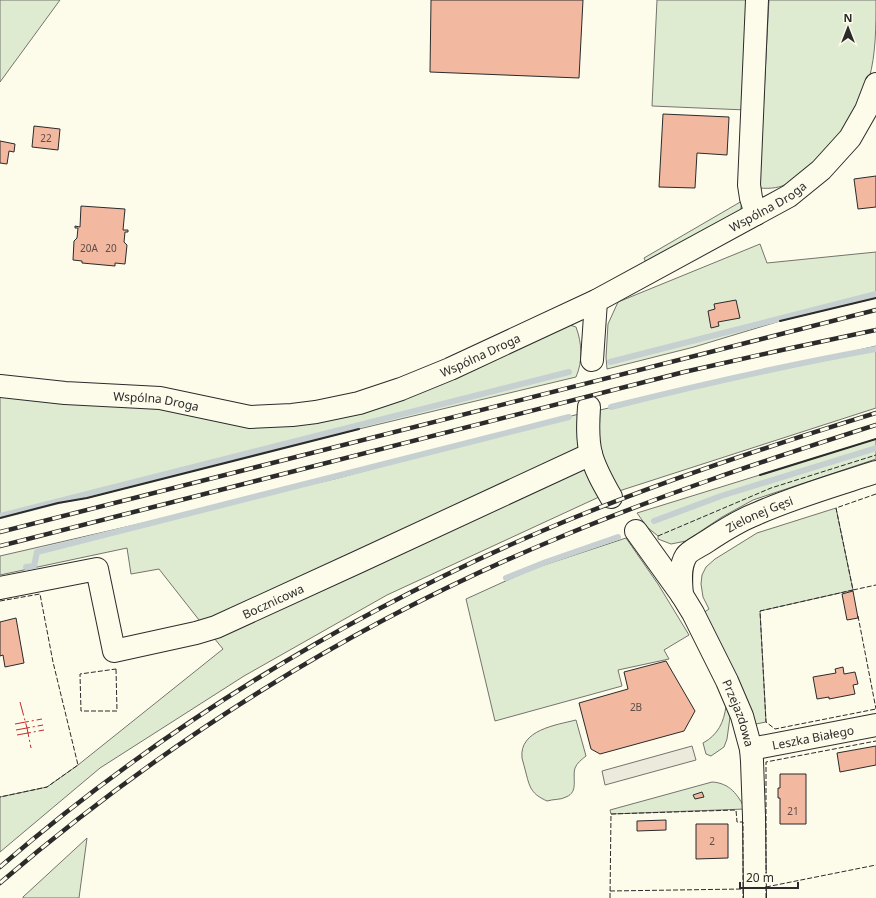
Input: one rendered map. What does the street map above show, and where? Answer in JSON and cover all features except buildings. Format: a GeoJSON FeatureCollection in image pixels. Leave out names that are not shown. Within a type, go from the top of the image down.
{"type":"FeatureCollection","features":[{"type":"Feature","properties":{"kind":"street"},"geometry":{"type":"LineString","coordinates":[[756,214],[749,185],[757,0]]}},
{"type":"Feature","properties":{"kind":"street","name":"Wspólna Droga"},"geometry":{"type":"LineString","coordinates":[[0,386],[65,393],[160,398],[250,417],[316,412],[358,403],[401,389],[450,369],[596,301],[789,196],[822,170],[850,138],[866,110],[876,84]]}},
{"type":"Feature","properties":{"kind":"street"},"geometry":{"type":"LineString","coordinates":[[592,360],[596,301]]}},
{"type":"Feature","properties":{"kind":"street"},"geometry":{"type":"LineString","coordinates":[[589,407],[588,430],[591,454],[611,497]]}},
{"type":"Feature","properties":{"kind":"street","name":"Bocznicowa"},"geometry":{"type":"LineString","coordinates":[[0,588],[97,568],[114,651],[196,633],[216,627],[591,454]]}},
{"type":"Feature","properties":{"kind":"street","name":"Zielonej Gęsi"},"geometry":{"type":"LineString","coordinates":[[682,595],[683,563],[686,555],[717,535],[740,521],[772,507],[876,472]]}},
{"type":"Feature","properties":{"kind":"street","name":"Przejazdowa"},"geometry":{"type":"LineString","coordinates":[[636,531],[682,595],[728,681],[742,716],[751,749],[754,816],[755,898]]}},
{"type":"Feature","properties":{"kind":"street","name":"Leszka Białego"},"geometry":{"type":"LineString","coordinates":[[751,749],[876,725]]}},
{"type":"Feature","properties":{"kind":"green space"},"geometry":{"type":"Polygon","coordinates":[[[0,0],[60,0],[0,82],[0,0]]]}},
{"type":"Feature","properties":{"kind":"green space"},"geometry":{"type":"Polygon","coordinates":[[[657,0],[751,0],[746,110],[652,106],[657,0]]]}},
{"type":"Feature","properties":{"kind":"green space"},"geometry":{"type":"Polygon","coordinates":[[[769,0],[876,0],[875,40],[873,60],[865,92],[853,116],[838,138],[820,157],[792,181],[775,188],[759,188],[769,0]]]}},
{"type":"Feature","properties":{"kind":"green space"},"geometry":{"type":"Polygon","coordinates":[[[742,201],[740,214],[647,265],[644,258],[742,201]]]}},
{"type":"Feature","properties":{"kind":"green space"},"geometry":{"type":"Polygon","coordinates":[[[760,244],[767,263],[876,252],[876,298],[780,321],[694,347],[607,369],[606,357],[608,324],[618,302],[760,244]]]}},
{"type":"Feature","properties":{"kind":"green space"},"geometry":{"type":"Polygon","coordinates":[[[567,324],[576,327],[580,339],[581,358],[576,377],[359,429],[87,498],[58,503],[0,518],[0,391],[153,403],[264,424],[567,324]]]}},
{"type":"Feature","properties":{"kind":"green space"},"geometry":{"type":"Polygon","coordinates":[[[876,346],[876,408],[619,491],[600,455],[600,410],[876,346]]]}},
{"type":"Feature","properties":{"kind":"green space"},"geometry":{"type":"Polygon","coordinates":[[[579,414],[582,451],[203,625],[159,569],[131,574],[127,548],[0,575],[0,556],[334,479],[579,414]]]}},
{"type":"Feature","properties":{"kind":"green space"},"geometry":{"type":"Polygon","coordinates":[[[876,439],[876,459],[753,500],[722,517],[686,541],[671,544],[658,539],[658,536],[647,527],[637,513],[876,439]]]}},
{"type":"Feature","properties":{"kind":"green space"},"geometry":{"type":"Polygon","coordinates":[[[583,466],[599,497],[387,595],[244,676],[100,768],[0,852],[0,797],[47,787],[78,765],[223,649],[214,638],[583,466]]]}},
{"type":"Feature","properties":{"kind":"green space"},"geometry":{"type":"Polygon","coordinates":[[[836,508],[853,590],[760,611],[766,722],[756,724],[748,704],[703,613],[709,609],[703,597],[701,584],[702,575],[706,567],[715,559],[757,533],[836,508]]]}},
{"type":"Feature","properties":{"kind":"green space"},"geometry":{"type":"Polygon","coordinates":[[[626,538],[658,584],[689,635],[664,650],[669,659],[618,670],[622,686],[495,721],[466,599],[532,569],[626,538]]]}},
{"type":"Feature","properties":{"kind":"green space"},"geometry":{"type":"Polygon","coordinates":[[[726,706],[730,717],[727,739],[724,747],[711,756],[706,754],[703,743],[713,736],[719,728],[724,717],[726,706]]]}},
{"type":"Feature","properties":{"kind":"green space"},"geometry":{"type":"Polygon","coordinates":[[[576,720],[586,756],[575,768],[574,788],[570,795],[562,799],[547,801],[538,796],[530,787],[522,758],[523,749],[526,741],[540,730],[576,720]]]}},
{"type":"Feature","properties":{"kind":"green space"},"geometry":{"type":"Polygon","coordinates":[[[712,782],[729,787],[745,809],[611,814],[610,810],[712,782]]]}},
{"type":"Feature","properties":{"kind":"green space"},"geometry":{"type":"Polygon","coordinates":[[[87,838],[79,898],[23,898],[23,897],[87,838]]]}},
{"type":"Feature","properties":{"kind":"shaded area"},"geometry":{"type":"Polygon","coordinates":[[[692,746],[696,760],[605,785],[602,771],[692,746]]]}},
{"type":"Feature","properties":{"kind":"waterway"},"geometry":{"type":"LineString","coordinates":[[610,362],[876,294]]}},
{"type":"Feature","properties":{"kind":"waterway"},"geometry":{"type":"LineString","coordinates":[[611,407],[743,376],[876,349]]}},
{"type":"Feature","properties":{"kind":"waterway"},"geometry":{"type":"LineString","coordinates":[[0,516],[569,372]]}},
{"type":"Feature","properties":{"kind":"waterway"},"geometry":{"type":"LineString","coordinates":[[26,567],[34,566],[37,552],[569,417]]}},
{"type":"Feature","properties":{"kind":"waterway"},"geometry":{"type":"LineString","coordinates":[[654,521],[721,496],[876,448]]}},
{"type":"Feature","properties":{"kind":"waterway"},"geometry":{"type":"LineString","coordinates":[[506,578],[546,562],[618,537]]}},
{"type":"Feature","properties":{"kind":"railway"},"geometry":{"type":"LineString","coordinates":[[0,532],[876,310]]}},
{"type":"Feature","properties":{"kind":"railway"},"geometry":{"type":"LineString","coordinates":[[0,546],[684,372],[876,330]]}},
{"type":"Feature","properties":{"kind":"railway"},"geometry":{"type":"LineString","coordinates":[[0,867],[61,816],[125,768],[191,722],[258,678],[397,599],[542,531],[624,498],[749,454],[876,413]]}},
{"type":"Feature","properties":{"kind":"railway"},"geometry":{"type":"LineString","coordinates":[[0,883],[63,831],[127,782],[194,735],[262,690],[332,649],[404,610],[477,574],[551,541],[631,509],[753,465],[876,425]]}},
{"type":"Feature","properties":{"kind":"fence"},"geometry":{"type":"LineString","coordinates":[[658,536],[771,488],[876,455]]}},
{"type":"Feature","properties":{"kind":"fence"},"geometry":{"type":"LineString","coordinates":[[876,494],[836,508],[853,590],[760,611],[766,722],[775,729],[876,709]]}},
{"type":"Feature","properties":{"kind":"fence"},"geometry":{"type":"LineString","coordinates":[[853,590],[876,585]]}},
{"type":"Feature","properties":{"kind":"fence"},"geometry":{"type":"LineString","coordinates":[[0,601],[40,594],[53,662],[78,765],[47,787],[0,797]]}},
{"type":"Feature","properties":{"kind":"fence"},"geometry":{"type":"LineString","coordinates":[[858,616],[876,709]]}},
{"type":"Feature","properties":{"kind":"fence"},"geometry":{"type":"LineString","coordinates":[[116,669],[117,711],[81,711],[80,674],[116,669]]}},
{"type":"Feature","properties":{"kind":"fence"},"geometry":{"type":"LineString","coordinates":[[766,898],[766,762],[876,741]]}},
{"type":"Feature","properties":{"kind":"fence"},"geometry":{"type":"LineString","coordinates":[[610,898],[611,814],[736,810],[737,822],[743,822],[743,898]]}},
{"type":"Feature","properties":{"kind":"fence"},"geometry":{"type":"LineString","coordinates":[[766,887],[876,865]]}},
{"type":"Feature","properties":{"kind":"fence"},"geometry":{"type":"LineString","coordinates":[[610,891],[743,889]]}},
{"type":"Feature","properties":{"kind":"wall"},"geometry":{"type":"LineString","coordinates":[[780,321],[876,298]]}},
{"type":"Feature","properties":{"kind":"wall"},"geometry":{"type":"LineString","coordinates":[[0,518],[58,503],[87,498],[359,429]]}},
{"type":"Feature","properties":{"kind":"wall"},"geometry":{"type":"LineString","coordinates":[[760,475],[876,439]]}},
{"type":"Feature","properties":{"kind":"power"},"geometry":{"type":"LineString","coordinates":[[20,702],[31,748]]}},
{"type":"Feature","properties":{"kind":"power"},"geometry":{"type":"LineString","coordinates":[[15,724],[42,719]]}},
{"type":"Feature","properties":{"kind":"power"},"geometry":{"type":"LineString","coordinates":[[16,730],[43,725]]}},
{"type":"Feature","properties":{"kind":"power"},"geometry":{"type":"LineString","coordinates":[[17,735],[44,730]]}}]}
